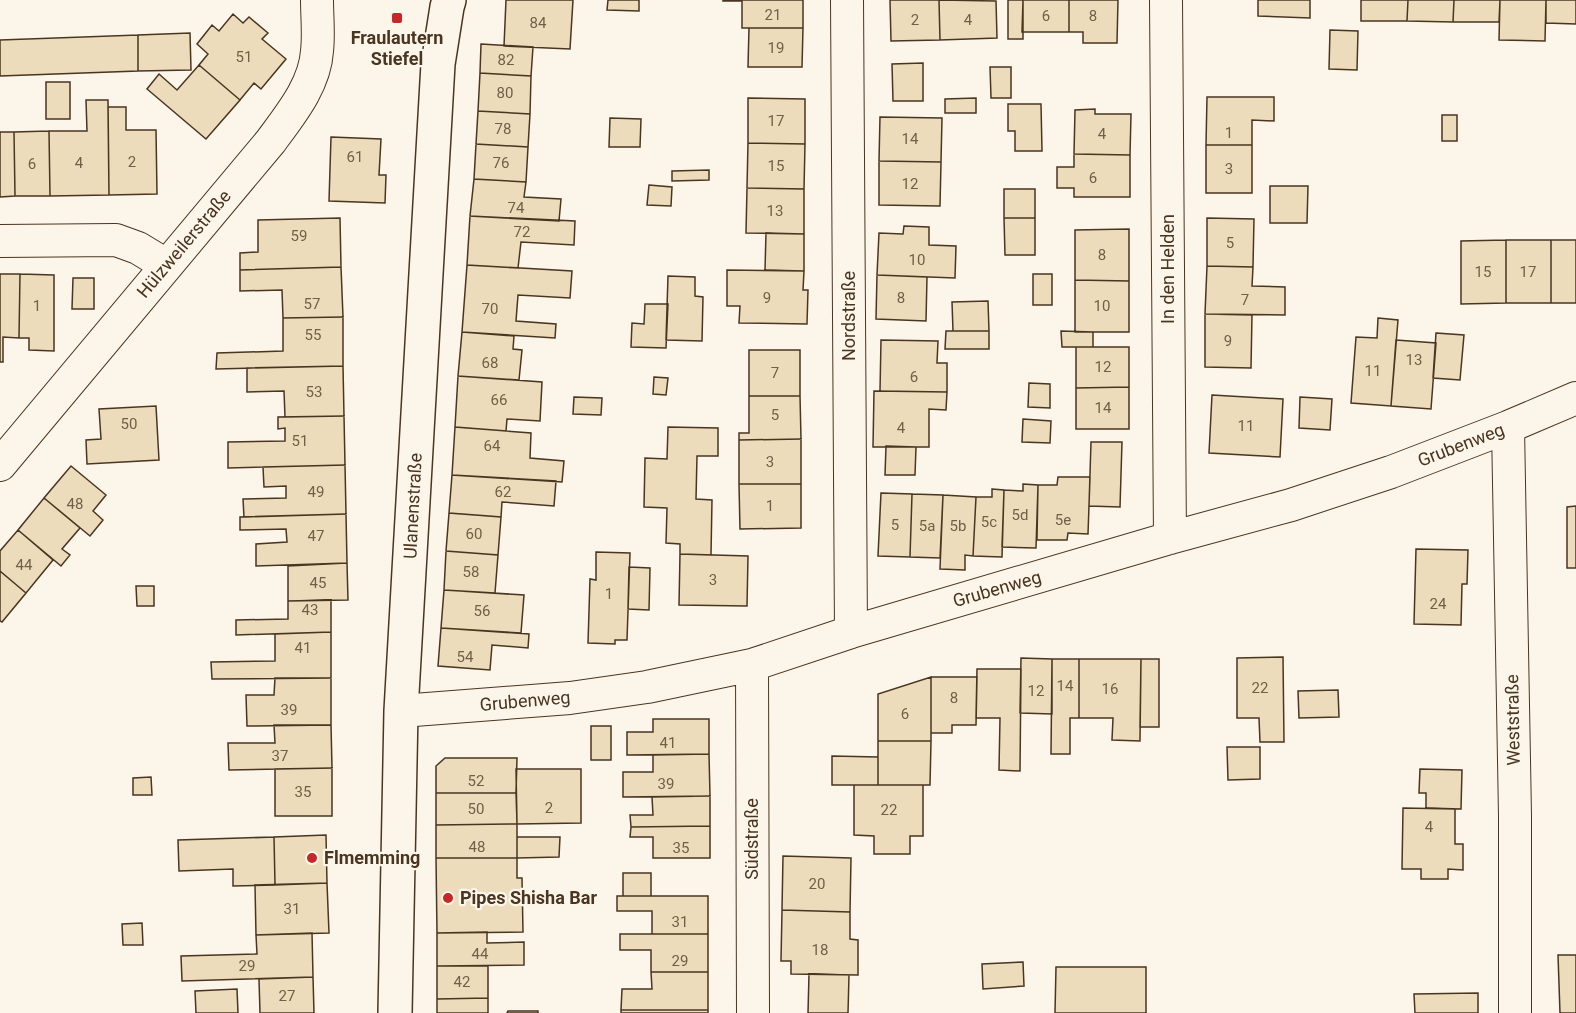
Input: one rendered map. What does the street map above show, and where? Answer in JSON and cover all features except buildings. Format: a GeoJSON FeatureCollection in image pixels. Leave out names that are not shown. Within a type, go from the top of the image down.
{"type":"FeatureCollection","features":[{"type":"Feature","properties":{"kind":"street","name":"Hülzweilerstraße"},"geometry":{"type":"LineString","coordinates":[[0,465],[271,141],[294,108],[309,82],[317,53],[317,0]]}},
{"type":"Feature","properties":{"kind":"street","name":"Ulanenstraße"},"geometry":{"type":"LineString","coordinates":[[395,1013],[401,711],[438,64],[449,0]]}},
{"type":"Feature","properties":{"kind":"street","name":"Nordstraße"},"geometry":{"type":"LineString","coordinates":[[848,0],[851,632]]}},
{"type":"Feature","properties":{"kind":"street","name":"In den Helden"},"geometry":{"type":"LineString","coordinates":[[1166,0],[1170,538]]}},
{"type":"Feature","properties":{"kind":"street"},"geometry":{"type":"LineString","coordinates":[[0,241],[117,240],[138,248],[166,265]]}},
{"type":"Feature","properties":{"kind":"street","name":"Grubenweg"},"geometry":{"type":"LineString","coordinates":[[401,711],[570,698],[647,687],[752,665],[851,632],[1170,538],[1291,505],[1391,472],[1576,398]]}},
{"type":"Feature","properties":{"kind":"street","name":"Weststraße"},"geometry":{"type":"LineString","coordinates":[[1508,427],[1515,816],[1515,1013]]}},
{"type":"Feature","properties":{"kind":"street","name":"Südstraße"},"geometry":{"type":"LineString","coordinates":[[752,665],[753,1013]]}},
{"type":"Feature","properties":{"kind":"place","name":"Fraulautern Stiefel"},"geometry":{"type":"Point","coordinates":[397,18]}},
{"type":"Feature","properties":{"kind":"place","name":"Flmemming"},"geometry":{"type":"Point","coordinates":[312,858]}},
{"type":"Feature","properties":{"kind":"place","name":"Pipes Shisha Bar"},"geometry":{"type":"Point","coordinates":[448,898]}}]}
